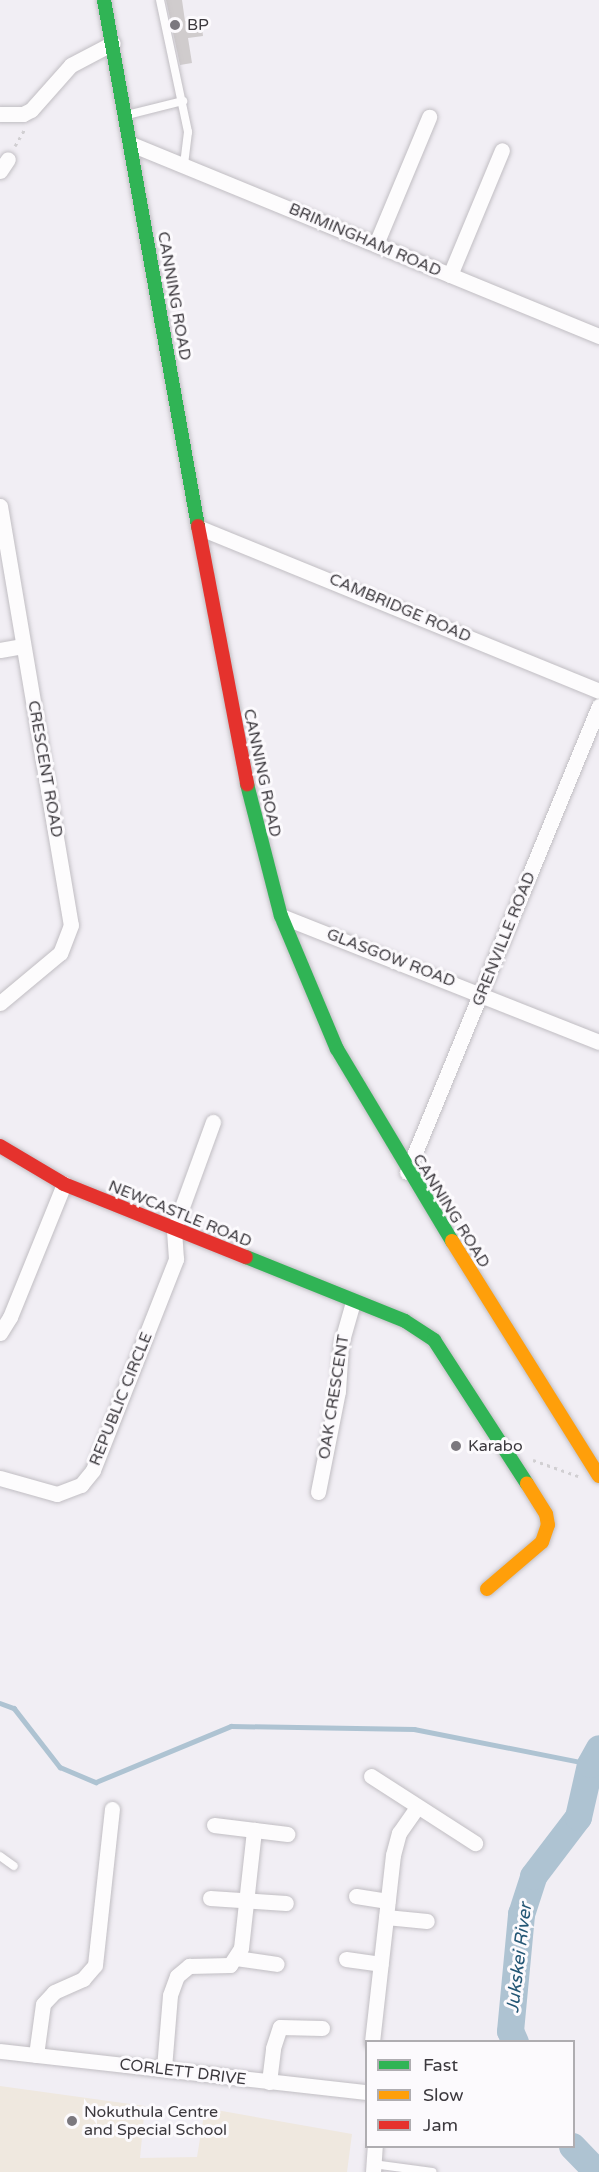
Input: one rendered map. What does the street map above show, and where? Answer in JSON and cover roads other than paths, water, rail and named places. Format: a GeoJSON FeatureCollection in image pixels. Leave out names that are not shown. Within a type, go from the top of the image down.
{"type":"FeatureCollection","features":[{"type":"Feature","properties":{"kind":"main road","name":"CANNING ROAD"},"geometry":{"type":"LineString","coordinates":[[104,0],[127,115],[251,809],[281,916],[337,1049],[407,1172],[594,1478]]}},
{"type":"Feature","properties":{"kind":"main road","name":"NEWCASTLE ROAD"},"geometry":{"type":"LineString","coordinates":[[0,1146],[64,1184],[405,1321],[434,1340],[542,1504],[548,1525],[535,1551],[487,1589]]}},
{"type":"Feature","properties":{"kind":"street"},"geometry":{"type":"LineString","coordinates":[[0,114],[22,114],[39,104],[71,65],[113,43]]}},
{"type":"Feature","properties":{"kind":"street"},"geometry":{"type":"LineString","coordinates":[[376,244],[429,117]]}},
{"type":"Feature","properties":{"kind":"street","name":"BRIMINGHAM ROAD"},"geometry":{"type":"LineString","coordinates":[[131,144],[184,163],[599,336]]}},
{"type":"Feature","properties":{"kind":"street"},"geometry":{"type":"LineString","coordinates":[[450,275],[502,150]]}},
{"type":"Feature","properties":{"kind":"street","name":"CRESCENT ROAD"},"geometry":{"type":"LineString","coordinates":[[0,506],[71,925],[60,952],[0,1003]]}},
{"type":"Feature","properties":{"kind":"street","name":"CAMBRIDGE ROAD"},"geometry":{"type":"LineString","coordinates":[[200,528],[599,691]]}},
{"type":"Feature","properties":{"kind":"street"},"geometry":{"type":"LineString","coordinates":[[0,650],[24,646]]}},
{"type":"Feature","properties":{"kind":"street","name":"GRENVILLE ROAD"},"geometry":{"type":"LineString","coordinates":[[407,1172],[599,706]]}},
{"type":"Feature","properties":{"kind":"street","name":"GLASGOW ROAD"},"geometry":{"type":"LineString","coordinates":[[281,916],[481,993],[599,1042]]}},
{"type":"Feature","properties":{"kind":"street"},"geometry":{"type":"LineString","coordinates":[[174,1229],[213,1122]]}},
{"type":"Feature","properties":{"kind":"street"},"geometry":{"type":"LineString","coordinates":[[0,1333],[10,1317],[64,1184]]}},
{"type":"Feature","properties":{"kind":"street","name":"REPUBLIC CIRCLE"},"geometry":{"type":"LineString","coordinates":[[0,1478],[57,1494],[74,1490],[87,1479],[176,1259],[174,1229]]}},
{"type":"Feature","properties":{"kind":"street","name":"OAK CRESCENT"},"geometry":{"type":"LineString","coordinates":[[318,1492],[338,1391],[341,1344],[353,1302]]}},
{"type":"Feature","properties":{"kind":"street"},"geometry":{"type":"LineString","coordinates":[[371,1776],[475,1842]]}},
{"type":"Feature","properties":{"kind":"street"},"geometry":{"type":"LineString","coordinates":[[372,2040],[387,1909],[399,1833],[417,1807]]}},
{"type":"Feature","properties":{"kind":"street"},"geometry":{"type":"LineString","coordinates":[[36,2055],[47,1998],[84,1979],[95,1965],[112,1809]]}},
{"type":"Feature","properties":{"kind":"street"},"geometry":{"type":"LineString","coordinates":[[214,1825],[287,1834]]}},
{"type":"Feature","properties":{"kind":"street"},"geometry":{"type":"LineString","coordinates":[[164,2068],[170,1995],[177,1976],[189,1966],[223,1967],[236,1958],[241,1948],[255,1830]]}},
{"type":"Feature","properties":{"kind":"street"},"geometry":{"type":"LineString","coordinates":[[356,1896],[387,1909],[427,1921]]}},
{"type":"Feature","properties":{"kind":"street"},"geometry":{"type":"LineString","coordinates":[[210,1898],[286,1904]]}},
{"type":"Feature","properties":{"kind":"street"},"geometry":{"type":"LineString","coordinates":[[236,1958],[277,1964]]}},
{"type":"Feature","properties":{"kind":"street"},"geometry":{"type":"LineString","coordinates":[[346,1959],[381,1964]]}},
{"type":"Feature","properties":{"kind":"street"},"geometry":{"type":"LineString","coordinates":[[269,2082],[273,2048],[280,2026],[322,2028]]}},
{"type":"Feature","properties":{"kind":"street","name":"CORLETT DRIVE"},"geometry":{"type":"LineString","coordinates":[[0,2051],[365,2092]]}},
{"type":"Feature","properties":{"kind":"street"},"geometry":{"type":"LineString","coordinates":[[373,2168],[375,2148]]}},
{"type":"Feature","properties":{"kind":"lane"},"geometry":{"type":"LineString","coordinates":[[160,0],[188,132],[184,163]]}},
{"type":"Feature","properties":{"kind":"lane"},"geometry":{"type":"LineString","coordinates":[[127,115],[183,101]]}},
{"type":"Feature","properties":{"kind":"lane"},"geometry":{"type":"LineString","coordinates":[[0,1856],[14,1866]]}},
{"type":"Feature","properties":{"kind":"lane"},"geometry":{"type":"LineString","coordinates":[[373,2168],[432,2172]]}},
{"type":"Feature","properties":{"kind":"waterway"},"geometry":{"type":"LineString","coordinates":[[0,1703],[14,1708],[60,1767],[96,1782],[231,1726],[414,1729],[590,1764]]}},
{"type":"Feature","properties":{"kind":"waterway","name":"Jukskei River"},"geometry":{"type":"LineString","coordinates":[[514,2040],[510,2031],[521,1914],[533,1876],[578,1817],[590,1764],[599,1748]]}},
{"type":"Feature","properties":{"kind":"waterway","name":"Jukskei River"},"geometry":{"type":"LineString","coordinates":[[574,2148],[597,2172]]}},
{"type":"Feature","properties":{"kind":"place","name":"BP"},"geometry":{"type":"Point","coordinates":[175,25]}},
{"type":"Feature","properties":{"kind":"place","name":"Karabo"},"geometry":{"type":"Point","coordinates":[456,1446]}},
{"type":"Feature","properties":{"kind":"place","name":"Nokuthula Centre and Special School"},"geometry":{"type":"Point","coordinates":[72,2121]}}]}
